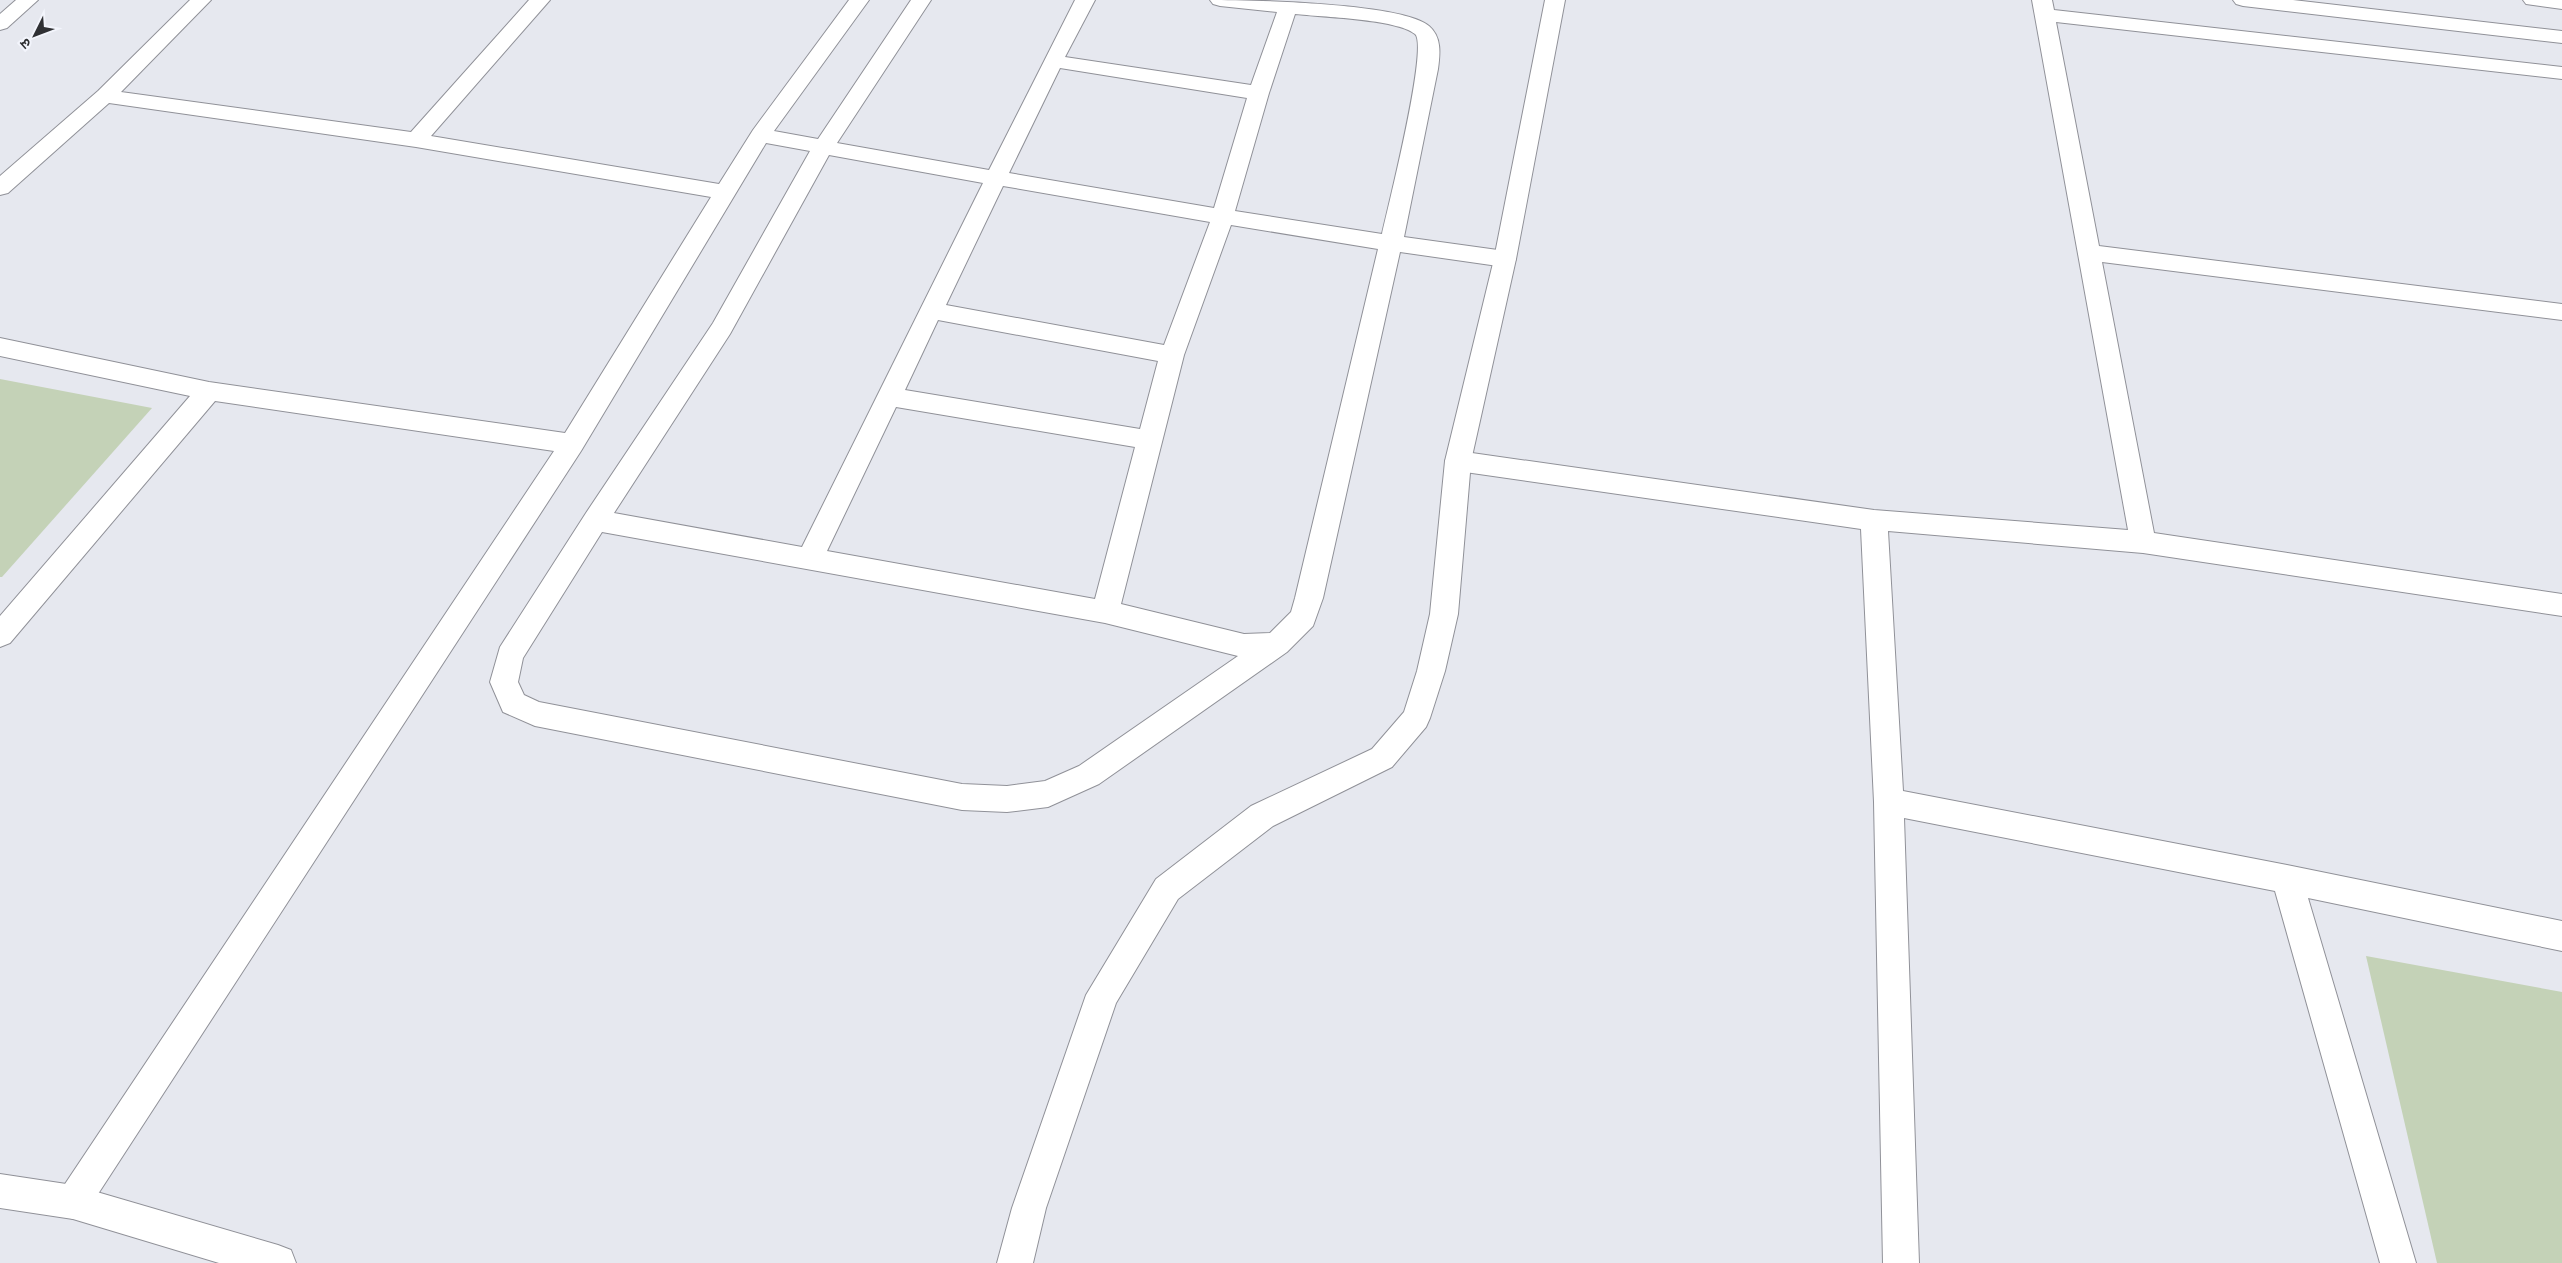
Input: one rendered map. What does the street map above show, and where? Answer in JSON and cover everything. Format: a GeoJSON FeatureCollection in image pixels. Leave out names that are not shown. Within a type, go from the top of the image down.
{"type":"FeatureCollection","features":[{"type":"Feature","properties":{"kind":"street"},"geometry":{"type":"LineString","coordinates":[[0,24],[28,0]]}},
{"type":"Feature","properties":{"kind":"street"},"geometry":{"type":"LineString","coordinates":[[0,188],[105,96],[201,0]]}},
{"type":"Feature","properties":{"kind":"street"},"geometry":{"type":"LineString","coordinates":[[416,140],[540,0]]}},
{"type":"Feature","properties":{"kind":"street"},"geometry":{"type":"LineString","coordinates":[[73,1202],[572,444],[760,134],[859,0]]}},
{"type":"Feature","properties":{"kind":"street"},"geometry":{"type":"LineString","coordinates":[[921,0],[823,147],[722,328],[595,520],[510,655],[504,682],[513,703],[535,714],[962,797],[1007,800],[1048,794],[1089,775],[1277,644],[1303,618],[1309,598],[1391,244],[1428,69],[1431,42],[1426,32],[1414,24],[1404,21],[1220,0]]}},
{"type":"Feature","properties":{"kind":"street"},"geometry":{"type":"LineString","coordinates":[[810,558],[994,178],[1085,0]]}},
{"type":"Feature","properties":{"kind":"street"},"geometry":{"type":"LineString","coordinates":[[1015,1263],[1028,1208],[1102,996],[1167,889],[1262,816],[1382,758],[1416,718],[1431,671],[1444,614],[1458,461],[1505,259],[1555,0]]}},
{"type":"Feature","properties":{"kind":"street"},"geometry":{"type":"LineString","coordinates":[[2243,0],[2562,37]]}},
{"type":"Feature","properties":{"kind":"street"},"geometry":{"type":"LineString","coordinates":[[2533,0],[2562,3]]}},
{"type":"Feature","properties":{"kind":"street"},"geometry":{"type":"LineString","coordinates":[[1105,612],[1172,355],[1223,216],[1258,93],[1288,7]]}},
{"type":"Feature","properties":{"kind":"street"},"geometry":{"type":"LineString","coordinates":[[2143,542],[2043,8],[2562,73]]}},
{"type":"Feature","properties":{"kind":"street"},"geometry":{"type":"LineString","coordinates":[[1054,61],[1258,93]]}},
{"type":"Feature","properties":{"kind":"street"},"geometry":{"type":"LineString","coordinates":[[105,96],[416,140],[724,192]]}},
{"type":"Feature","properties":{"kind":"street"},"geometry":{"type":"LineString","coordinates":[[760,134],[994,178],[1391,244],[1505,259]]}},
{"type":"Feature","properties":{"kind":"street"},"geometry":{"type":"LineString","coordinates":[[2088,252],[2562,312]]}},
{"type":"Feature","properties":{"kind":"street"},"geometry":{"type":"LineString","coordinates":[[930,310],[1172,355]]}},
{"type":"Feature","properties":{"kind":"street"},"geometry":{"type":"LineString","coordinates":[[0,347],[209,391],[572,444]]}},
{"type":"Feature","properties":{"kind":"street"},"geometry":{"type":"LineString","coordinates":[[0,635],[209,391]]}},
{"type":"Feature","properties":{"kind":"street"},"geometry":{"type":"LineString","coordinates":[[888,396],[1150,440]]}},
{"type":"Feature","properties":{"kind":"street"},"geometry":{"type":"LineString","coordinates":[[1458,461],[1874,520],[2143,542],[2562,605]]}},
{"type":"Feature","properties":{"kind":"street"},"geometry":{"type":"LineString","coordinates":[[595,520],[1105,612],[1244,646],[1277,644]]}},
{"type":"Feature","properties":{"kind":"street"},"geometry":{"type":"LineString","coordinates":[[1874,520],[1889,802],[1900,1263]]}},
{"type":"Feature","properties":{"kind":"street"},"geometry":{"type":"LineString","coordinates":[[1889,802],[2287,879],[2562,936]]}},
{"type":"Feature","properties":{"kind":"street"},"geometry":{"type":"LineString","coordinates":[[2287,879],[2398,1263]]}},
{"type":"Feature","properties":{"kind":"street"},"geometry":{"type":"LineString","coordinates":[[0,1191],[73,1202],[268,1262]]}},
{"type":"Feature","properties":{"kind":"green space"},"geometry":{"type":"Polygon","coordinates":[[[0,379],[152,408],[2,577],[0,577],[0,379]]]}},
{"type":"Feature","properties":{"kind":"green space"},"geometry":{"type":"Polygon","coordinates":[[[2366,956],[2562,992],[2562,1263],[2437,1263],[2366,956]]]}}]}
